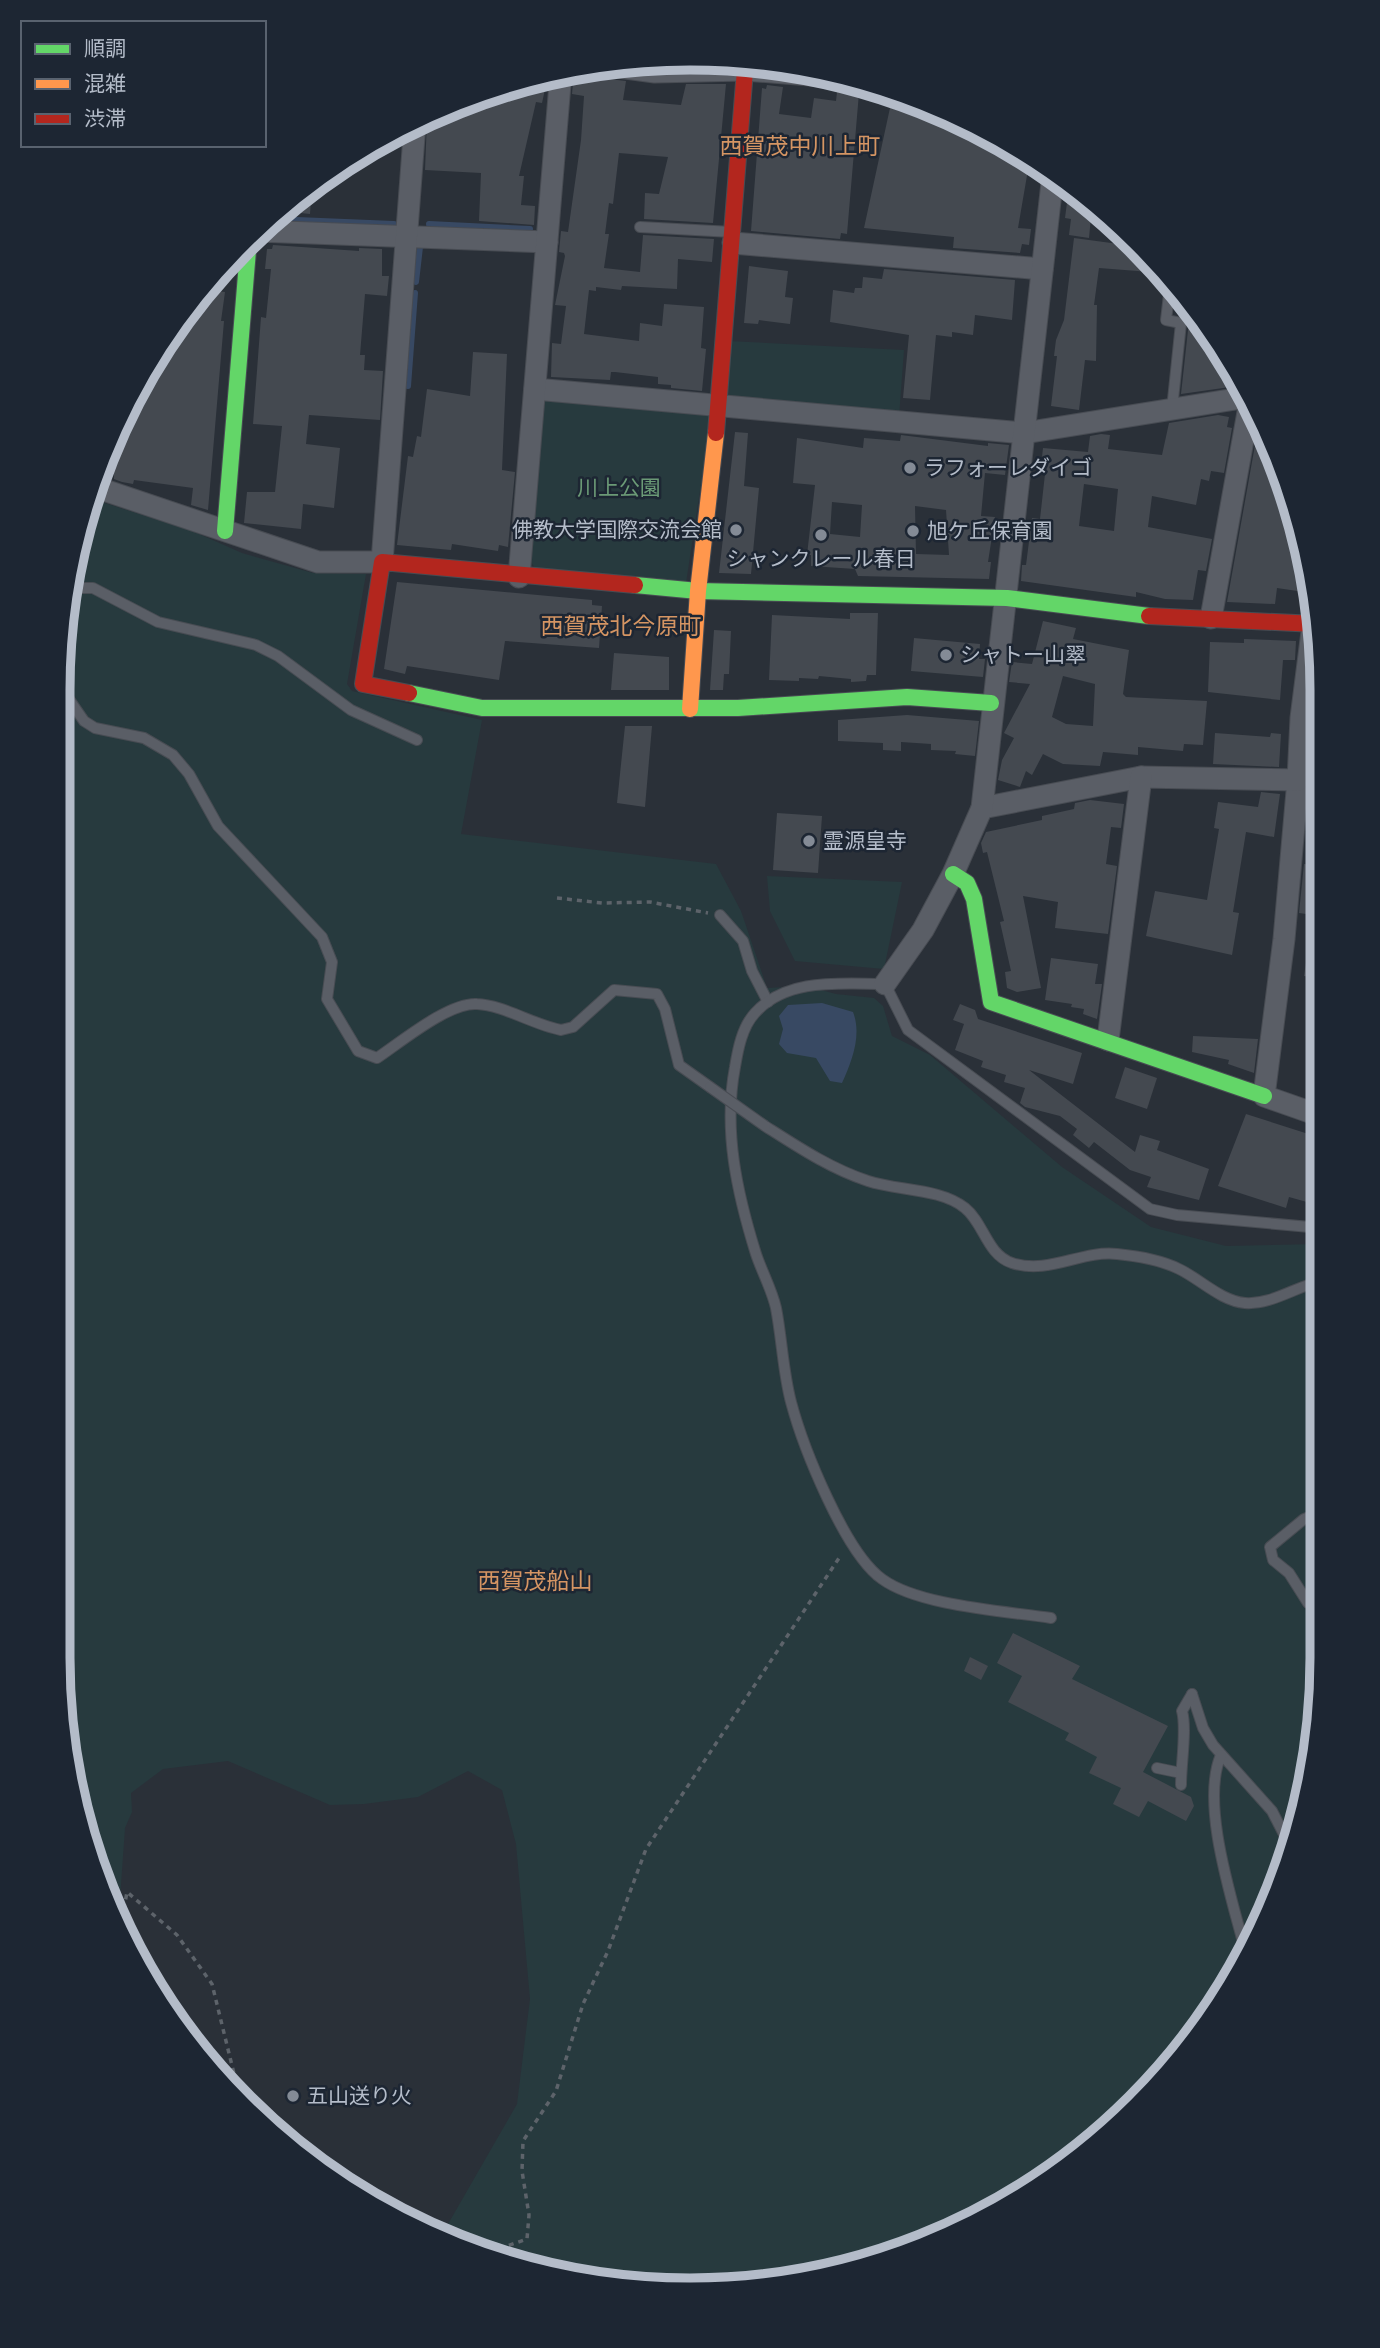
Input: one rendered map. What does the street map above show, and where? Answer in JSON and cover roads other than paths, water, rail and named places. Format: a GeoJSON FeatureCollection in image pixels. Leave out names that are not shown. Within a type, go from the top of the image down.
{"type":"FeatureCollection","features":[{"type":"Feature","properties":{"kind":"street"},"geometry":{"type":"LineString","coordinates":[[690,709],[698,591],[720,403],[745,72]]}},
{"type":"Feature","properties":{"kind":"street"},"geometry":{"type":"LineString","coordinates":[[519,577],[560,84]]}},
{"type":"Feature","properties":{"kind":"street"},"geometry":{"type":"LineString","coordinates":[[414,135],[382,562],[363,684],[482,708],[690,709],[907,697],[991,703]]}},
{"type":"Feature","properties":{"kind":"street"},"geometry":{"type":"LineString","coordinates":[[885,984],[923,930],[953,874],[982,808],[991,703],[1007,598],[1052,187]]}},
{"type":"Feature","properties":{"kind":"street"},"geometry":{"type":"LineString","coordinates":[[273,232],[547,242]]}},
{"type":"Feature","properties":{"kind":"street"},"geometry":{"type":"LineString","coordinates":[[733,238],[1042,269]]}},
{"type":"Feature","properties":{"kind":"street"},"geometry":{"type":"LineString","coordinates":[[225,531],[246,258]]}},
{"type":"Feature","properties":{"kind":"street"},"geometry":{"type":"LineString","coordinates":[[535,389],[720,403],[1024,433],[1238,400]]}},
{"type":"Feature","properties":{"kind":"street"},"geometry":{"type":"LineString","coordinates":[[1211,618],[1246,416]]}},
{"type":"Feature","properties":{"kind":"street"},"geometry":{"type":"LineString","coordinates":[[103,490],[318,562],[382,562],[519,577],[698,591],[1007,598],[1140,616],[1306,624]]}},
{"type":"Feature","properties":{"kind":"street"},"geometry":{"type":"LineString","coordinates":[[1264,1096],[1284,939],[1301,718],[1309,662]]}},
{"type":"Feature","properties":{"kind":"street"},"geometry":{"type":"LineString","coordinates":[[982,808],[1141,777],[1310,781]]}},
{"type":"Feature","properties":{"kind":"street"},"geometry":{"type":"LineString","coordinates":[[1108,1040],[1141,777]]}},
{"type":"Feature","properties":{"kind":"street"},"geometry":{"type":"LineString","coordinates":[[953,874],[967,883],[974,899],[991,1002],[1108,1040],[1310,1112]]}},
{"type":"Feature","properties":{"kind":"lane"},"geometry":{"type":"LineString","coordinates":[[640,227],[733,238]]}},
{"type":"Feature","properties":{"kind":"lane"},"geometry":{"type":"LineString","coordinates":[[1169,297],[1166,320],[1181,323],[1172,409]]}},
{"type":"Feature","properties":{"kind":"lane"},"geometry":{"type":"LineString","coordinates":[[79,588],[93,588],[158,622],[256,645],[278,656],[351,710],[417,740]]}},
{"type":"Feature","properties":{"kind":"lane"},"geometry":{"type":"LineString","coordinates":[[70,701],[84,721],[95,728],[144,738],[173,755],[189,774],[218,826],[322,937],[332,962],[327,999],[358,1051],[377,1058],[437,1019],[461,1007],[477,1003],[561,1030],[573,1027],[614,990],[643,990],[657,994],[665,1009],[679,1065],[817,1159],[866,1180],[951,1199],[967,1209],[994,1251],[1010,1263],[1041,1266],[1084,1256],[1114,1253],[1128,1255],[1176,1267],[1226,1298],[1242,1303],[1260,1303],[1310,1286]]}},
{"type":"Feature","properties":{"kind":"lane"},"geometry":{"type":"LineString","coordinates":[[720,915],[743,941],[752,971],[768,1002]]}},
{"type":"Feature","properties":{"kind":"lane"},"geometry":{"type":"LineString","coordinates":[[1051,1618],[922,1597],[881,1579],[849,1540],[810,1455],[791,1401],[776,1307],[756,1254],[736,1180],[730,1137],[733,1077],[745,1029],[754,1013],[768,1002],[809,984],[885,984],[908,1030],[1150,1209],[1177,1215],[1310,1227]]}},
{"type":"Feature","properties":{"kind":"lane"},"geometry":{"type":"LineString","coordinates":[[1308,1603],[1289,1573],[1273,1560],[1270,1547],[1310,1516]]}},
{"type":"Feature","properties":{"kind":"lane"},"geometry":{"type":"LineString","coordinates":[[1181,1785],[1185,1721],[1182,1710],[1192,1695],[1203,1728],[1221,1755],[1272,1811],[1284,1834]]}},
{"type":"Feature","properties":{"kind":"lane"},"geometry":{"type":"LineString","coordinates":[[1221,1755],[1213,1772],[1213,1788],[1223,1863],[1242,1939]]}},
{"type":"Feature","properties":{"kind":"lane"},"geometry":{"type":"LineString","coordinates":[[1157,1768],[1181,1773]]}},
{"type":"Feature","properties":{"kind":"water"},"geometry":{"type":"Polygon","coordinates":[[[822,1003],[853,1012],[856,1021],[855,1048],[842,1083],[830,1081],[816,1058],[787,1053],[779,1044],[783,1029],[779,1016],[788,1005],[822,1003]]]}},
{"type":"Feature","properties":{"kind":"waterway"},"geometry":{"type":"LineString","coordinates":[[286,220],[394,224]]}},
{"type":"Feature","properties":{"kind":"waterway"},"geometry":{"type":"LineString","coordinates":[[429,224],[530,229]]}},
{"type":"Feature","properties":{"kind":"waterway"},"geometry":{"type":"LineString","coordinates":[[416,282],[420,247],[425,244]]}},
{"type":"Feature","properties":{"kind":"waterway"},"geometry":{"type":"LineString","coordinates":[[408,386],[415,293]]}},
{"type":"Feature","properties":{"kind":"place","name":"ラフォーレダイゴ"},"geometry":{"type":"Point","coordinates":[910,468]}},
{"type":"Feature","properties":{"kind":"place","name":"佛教大学国際交流会館"},"geometry":{"type":"Point","coordinates":[736,530]}},
{"type":"Feature","properties":{"kind":"place","name":"旭ケ丘保育園"},"geometry":{"type":"Point","coordinates":[913,531]}},
{"type":"Feature","properties":{"kind":"place","name":"シャンクレール春日"},"geometry":{"type":"Point","coordinates":[821,535]}},
{"type":"Feature","properties":{"kind":"place","name":"シャトー山翠"},"geometry":{"type":"Point","coordinates":[946,655]}},
{"type":"Feature","properties":{"kind":"place","name":"霊源皇寺"},"geometry":{"type":"Point","coordinates":[809,841]}},
{"type":"Feature","properties":{"kind":"place","name":"五山送り火"},"geometry":{"type":"Point","coordinates":[293,2096]}},
{"type":"Feature","properties":{"kind":"district","name":"西賀茂中川上町"},"geometry":{"type":"Point","coordinates":[800,146]}},
{"type":"Feature","properties":{"kind":"district","name":"西賀茂北今原町"},"geometry":{"type":"Point","coordinates":[621,626]}},
{"type":"Feature","properties":{"kind":"district","name":"西賀茂船山"},"geometry":{"type":"Point","coordinates":[535,1581]}},
{"type":"Feature","properties":{"kind":"park label","name":"川上公園"},"geometry":{"type":"Point","coordinates":[619,488]}}]}
